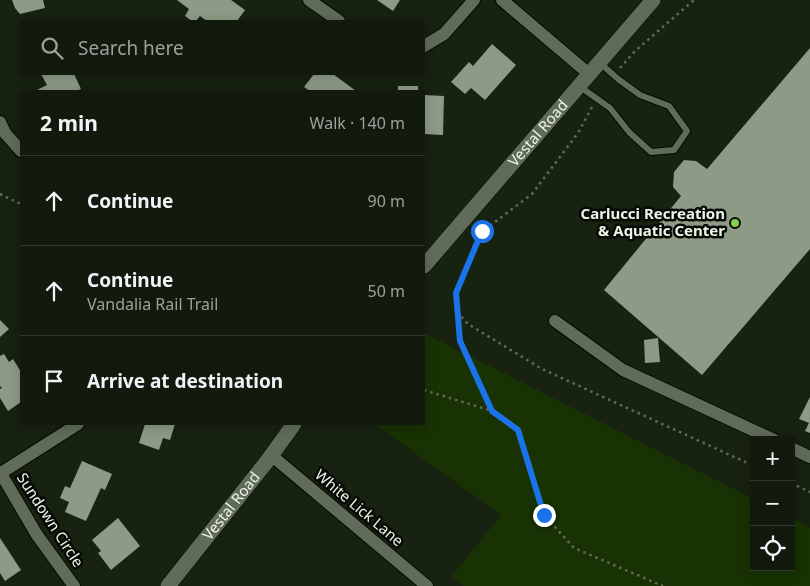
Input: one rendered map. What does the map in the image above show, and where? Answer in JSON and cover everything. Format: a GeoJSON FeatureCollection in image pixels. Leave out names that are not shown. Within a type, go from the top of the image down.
{"type":"FeatureCollection","features":[{"type":"Feature","properties":{"kind":"street"},"geometry":{"type":"LineString","coordinates":[[309,0],[338,20]]}},
{"type":"Feature","properties":{"kind":"street"},"geometry":{"type":"LineString","coordinates":[[425,45],[444,34],[474,0]]}},
{"type":"Feature","properties":{"kind":"street"},"geometry":{"type":"LineString","coordinates":[[502,0],[589,74]]}},
{"type":"Feature","properties":{"kind":"street","name":"Vestal Road"},"geometry":{"type":"LineString","coordinates":[[425,265],[654,0]]}},
{"type":"Feature","properties":{"kind":"street"},"geometry":{"type":"LineString","coordinates":[[0,122],[5,133],[20,150]]}},
{"type":"Feature","properties":{"kind":"street"},"geometry":{"type":"LineString","coordinates":[[555,321],[623,370],[765,436]]}},
{"type":"Feature","properties":{"kind":"street"},"geometry":{"type":"LineString","coordinates":[[0,472],[76,425]]}},
{"type":"Feature","properties":{"kind":"street","name":"Vestal Road"},"geometry":{"type":"LineString","coordinates":[[168,586],[293,425]]}},
{"type":"Feature","properties":{"kind":"street"},"geometry":{"type":"LineString","coordinates":[[795,450],[810,457]]}},
{"type":"Feature","properties":{"kind":"street","name":"White Lick Lane"},"geometry":{"type":"LineString","coordinates":[[271,455],[426,586]]}},
{"type":"Feature","properties":{"kind":"street","name":"Sundown Circle"},"geometry":{"type":"LineString","coordinates":[[0,472],[37,535],[74,586]]}},
{"type":"Feature","properties":{"kind":"lane"},"geometry":{"type":"LineString","coordinates":[[578,86],[610,108],[629,132],[651,152],[674,150],[686,130],[668,106],[640,95],[599,62]]}},
{"type":"Feature","properties":{"kind":"path"},"geometry":{"type":"LineString","coordinates":[[619,70],[635,51],[694,0]]}},
{"type":"Feature","properties":{"kind":"path"},"geometry":{"type":"LineString","coordinates":[[492,411],[460,341],[456,293],[482,231],[532,194],[578,133],[594,104]]}},
{"type":"Feature","properties":{"kind":"path"},"geometry":{"type":"LineString","coordinates":[[0,194],[20,204]]}},
{"type":"Feature","properties":{"kind":"path"},"geometry":{"type":"LineString","coordinates":[[457,312],[468,324],[542,368],[750,464]]}},
{"type":"Feature","properties":{"kind":"path"},"geometry":{"type":"LineString","coordinates":[[425,390],[492,411],[518,430],[544,515],[574,548],[663,586]]}},
{"type":"Feature","properties":{"kind":"path"},"geometry":{"type":"LineString","coordinates":[[795,485],[810,492]]}},
{"type":"Feature","properties":{"kind":"green space"},"geometry":{"type":"Polygon","coordinates":[[[425,334],[750,497],[750,571],[795,571],[795,520],[810,528],[810,586],[464,586],[452,576],[501,515],[376,425],[425,425],[425,334]]]}},
{"type":"Feature","properties":{"kind":"building"},"geometry":{"type":"Polygon","coordinates":[[[12,0],[43,0],[45,8],[20,14],[12,0]]]}},
{"type":"Feature","properties":{"kind":"building"},"geometry":{"type":"Polygon","coordinates":[[[177,0],[231,0],[245,10],[238,20],[206,20],[200,16],[197,20],[191,20],[185,16],[189,9],[177,0]]]}},
{"type":"Feature","properties":{"kind":"building"},"geometry":{"type":"Polygon","coordinates":[[[377,0],[400,0],[393,11],[377,0]]]}},
{"type":"Feature","properties":{"kind":"building"},"geometry":{"type":"Polygon","coordinates":[[[492,44],[516,65],[485,100],[471,88],[465,94],[451,82],[469,62],[473,66],[492,44]]]}},
{"type":"Feature","properties":{"kind":"building","name":"Carlucci Recreation & Aquatic Center"},"geometry":{"type":"Polygon","coordinates":[[[810,48],[810,249],[702,375],[604,290],[681,196],[673,187],[674,172],[684,160],[696,161],[707,169],[810,48]]]}},
{"type":"Feature","properties":{"kind":"building"},"geometry":{"type":"Polygon","coordinates":[[[42,75],[74,75],[81,89],[37,90],[47,85],[42,75]]]}},
{"type":"Feature","properties":{"kind":"building"},"geometry":{"type":"Polygon","coordinates":[[[313,75],[334,75],[355,90],[308,90],[304,87],[313,75]]]}},
{"type":"Feature","properties":{"kind":"building"},"geometry":{"type":"Polygon","coordinates":[[[398,86],[418,86],[418,90],[398,90],[398,86]]]}},
{"type":"Feature","properties":{"kind":"building"},"geometry":{"type":"Polygon","coordinates":[[[425,95],[444,96],[443,135],[425,134],[425,95]]]}},
{"type":"Feature","properties":{"kind":"building"},"geometry":{"type":"Polygon","coordinates":[[[0,320],[9,329],[0,337],[0,320]]]}},
{"type":"Feature","properties":{"kind":"building"},"geometry":{"type":"Polygon","coordinates":[[[658,338],[660,362],[645,363],[644,340],[658,338]]]}},
{"type":"Feature","properties":{"kind":"building"},"geometry":{"type":"Polygon","coordinates":[[[4,354],[9,362],[13,359],[20,370],[20,403],[8,411],[0,398],[0,389],[2,388],[0,386],[0,356],[4,354]]]}},
{"type":"Feature","properties":{"kind":"building"},"geometry":{"type":"Polygon","coordinates":[[[810,397],[810,433],[805,431],[809,423],[799,419],[810,397]]]}},
{"type":"Feature","properties":{"kind":"building"},"geometry":{"type":"Polygon","coordinates":[[[145,425],[175,425],[170,440],[163,438],[159,450],[139,443],[145,425]]]}},
{"type":"Feature","properties":{"kind":"building"},"geometry":{"type":"Polygon","coordinates":[[[82,461],[112,474],[105,490],[101,488],[86,521],[65,512],[69,502],[60,498],[65,486],[70,488],[82,461]]]}},
{"type":"Feature","properties":{"kind":"building"},"geometry":{"type":"Polygon","coordinates":[[[118,518],[140,546],[111,570],[98,553],[101,551],[92,540],[118,518]]]}},
{"type":"Feature","properties":{"kind":"building"},"geometry":{"type":"Polygon","coordinates":[[[0,538],[21,570],[5,581],[0,573],[0,538]]]}},
{"type":"Feature","properties":{"kind":"place","name":"Carlucci Recreation & Aquatic Center"},"geometry":{"type":"Point","coordinates":[735,223]}},
{"type":"Feature","properties":{"kind":"route"},"geometry":{"type":"LineString","coordinates":[[482,231],[456,293],[460,341],[492,411],[518,430],[544,515]]}}]}
